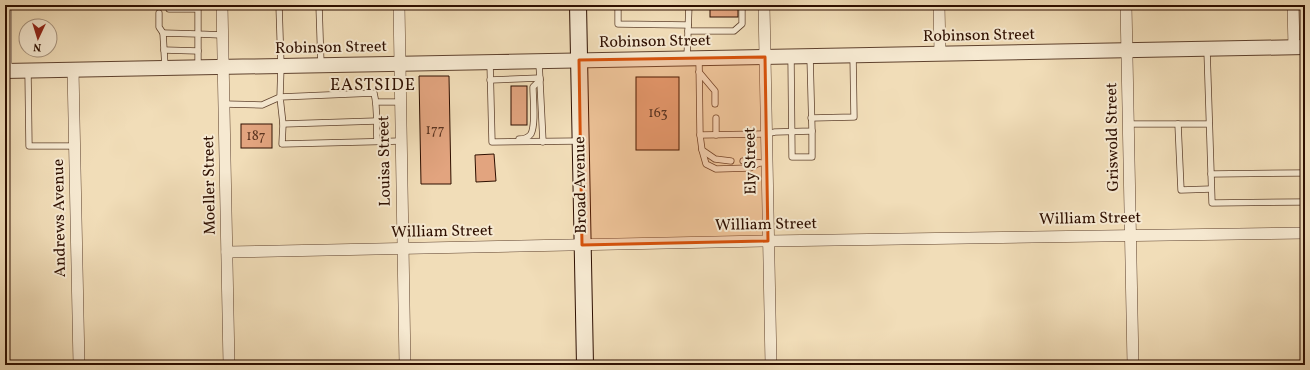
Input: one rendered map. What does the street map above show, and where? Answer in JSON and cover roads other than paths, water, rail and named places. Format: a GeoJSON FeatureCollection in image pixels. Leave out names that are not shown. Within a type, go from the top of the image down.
{"type":"FeatureCollection","features":[{"type":"Feature","properties":{"kind":"main road","name":"Broad Avenue"},"geometry":{"type":"LineString","coordinates":[[578,5],[585,365]]}},
{"type":"Feature","properties":{"kind":"street"},"geometry":{"type":"LineString","coordinates":[[5,71],[6,5]]}},
{"type":"Feature","properties":{"kind":"street","name":"Moeller Street"},"geometry":{"type":"LineString","coordinates":[[222,5],[229,365]]}},
{"type":"Feature","properties":{"kind":"street","name":"Louisa Street"},"geometry":{"type":"LineString","coordinates":[[399,5],[405,365]]}},
{"type":"Feature","properties":{"kind":"street","name":"Ely Street"},"geometry":{"type":"LineString","coordinates":[[764,5],[766,134],[763,163],[768,241],[771,365]]}},
{"type":"Feature","properties":{"kind":"street"},"geometry":{"type":"LineString","coordinates":[[939,5],[940,53]]}},
{"type":"Feature","properties":{"kind":"street","name":"Griswold Street"},"geometry":{"type":"LineString","coordinates":[[1126,5],[1133,365]]}},
{"type":"Feature","properties":{"kind":"street"},"geometry":{"type":"LineString","coordinates":[[1293,5],[1299,48]]}},
{"type":"Feature","properties":{"kind":"street","name":"Robinson Street"},"geometry":{"type":"LineString","coordinates":[[5,71],[940,53],[1299,48]]}},
{"type":"Feature","properties":{"kind":"street","name":"Andrews Avenue"},"geometry":{"type":"LineString","coordinates":[[73,70],[79,365]]}},
{"type":"Feature","properties":{"kind":"street","name":"William Street"},"geometry":{"type":"LineString","coordinates":[[227,252],[768,241],[1305,233]]}},
{"type":"Feature","properties":{"kind":"lane"},"geometry":{"type":"LineString","coordinates":[[279,5],[281,66],[280,97],[283,124],[282,144],[401,141]]}},
{"type":"Feature","properties":{"kind":"lane"},"geometry":{"type":"LineString","coordinates":[[318,5],[321,65]]}},
{"type":"Feature","properties":{"kind":"lane"},"geometry":{"type":"LineString","coordinates":[[618,5],[618,24],[734,31],[742,24],[742,5]]}},
{"type":"Feature","properties":{"kind":"lane"},"geometry":{"type":"LineString","coordinates":[[689,5],[688,28],[693,58],[699,72],[715,91],[715,104]]}},
{"type":"Feature","properties":{"kind":"lane"},"geometry":{"type":"LineString","coordinates":[[169,9],[198,9],[198,67]]}},
{"type":"Feature","properties":{"kind":"lane"},"geometry":{"type":"LineString","coordinates":[[159,13],[159,27],[163,34],[165,68]]}},
{"type":"Feature","properties":{"kind":"lane"},"geometry":{"type":"LineString","coordinates":[[163,34],[222,35]]}},
{"type":"Feature","properties":{"kind":"lane"},"geometry":{"type":"LineString","coordinates":[[1207,49],[1212,203],[1302,202]]}},
{"type":"Feature","properties":{"kind":"lane"},"geometry":{"type":"LineString","coordinates":[[164,50],[198,51]]}},
{"type":"Feature","properties":{"kind":"lane"},"geometry":{"type":"LineString","coordinates":[[811,118],[854,117],[853,55]]}},
{"type":"Feature","properties":{"kind":"lane"},"geometry":{"type":"LineString","coordinates":[[791,56],[792,157],[812,157],[810,56]]}},
{"type":"Feature","properties":{"kind":"lane"},"geometry":{"type":"LineString","coordinates":[[539,61],[543,142]]}},
{"type":"Feature","properties":{"kind":"lane"},"geometry":{"type":"LineString","coordinates":[[490,62],[492,142],[580,141]]}},
{"type":"Feature","properties":{"kind":"lane"},"geometry":{"type":"LineString","coordinates":[[28,70],[29,146],[75,146]]}},
{"type":"Feature","properties":{"kind":"lane"},"geometry":{"type":"LineString","coordinates":[[699,72],[700,135],[706,164],[716,169],[750,168],[763,163]]}},
{"type":"Feature","properties":{"kind":"lane"},"geometry":{"type":"LineString","coordinates":[[490,80],[540,79]]}},
{"type":"Feature","properties":{"kind":"lane"},"geometry":{"type":"LineString","coordinates":[[503,142],[525,138],[530,134],[533,124],[533,88],[540,79]]}},
{"type":"Feature","properties":{"kind":"lane"},"geometry":{"type":"LineString","coordinates":[[224,104],[262,105],[280,97],[374,93],[377,102],[377,141]]}},
{"type":"Feature","properties":{"kind":"lane"},"geometry":{"type":"LineString","coordinates":[[377,102],[400,102]]}},
{"type":"Feature","properties":{"kind":"lane"},"geometry":{"type":"LineString","coordinates":[[716,118],[716,135]]}},
{"type":"Feature","properties":{"kind":"lane"},"geometry":{"type":"LineString","coordinates":[[283,124],[376,121]]}},
{"type":"Feature","properties":{"kind":"lane"},"geometry":{"type":"LineString","coordinates":[[1129,124],[1209,124]]}},
{"type":"Feature","properties":{"kind":"lane"},"geometry":{"type":"LineString","coordinates":[[1178,124],[1181,190],[1211,189]]}},
{"type":"Feature","properties":{"kind":"lane"},"geometry":{"type":"LineString","coordinates":[[700,135],[812,132]]}},
{"type":"Feature","properties":{"kind":"lane"},"geometry":{"type":"LineString","coordinates":[[702,150],[715,159],[731,161]]}},
{"type":"Feature","properties":{"kind":"lane"},"geometry":{"type":"LineString","coordinates":[[743,161],[763,163]]}},
{"type":"Feature","properties":{"kind":"lane"},"geometry":{"type":"LineString","coordinates":[[1211,174],[1301,173]]}},
{"type":"Feature","properties":{"kind":"district","name":"EASTSIDE"},"geometry":{"type":"Point","coordinates":[373,85]}}]}
